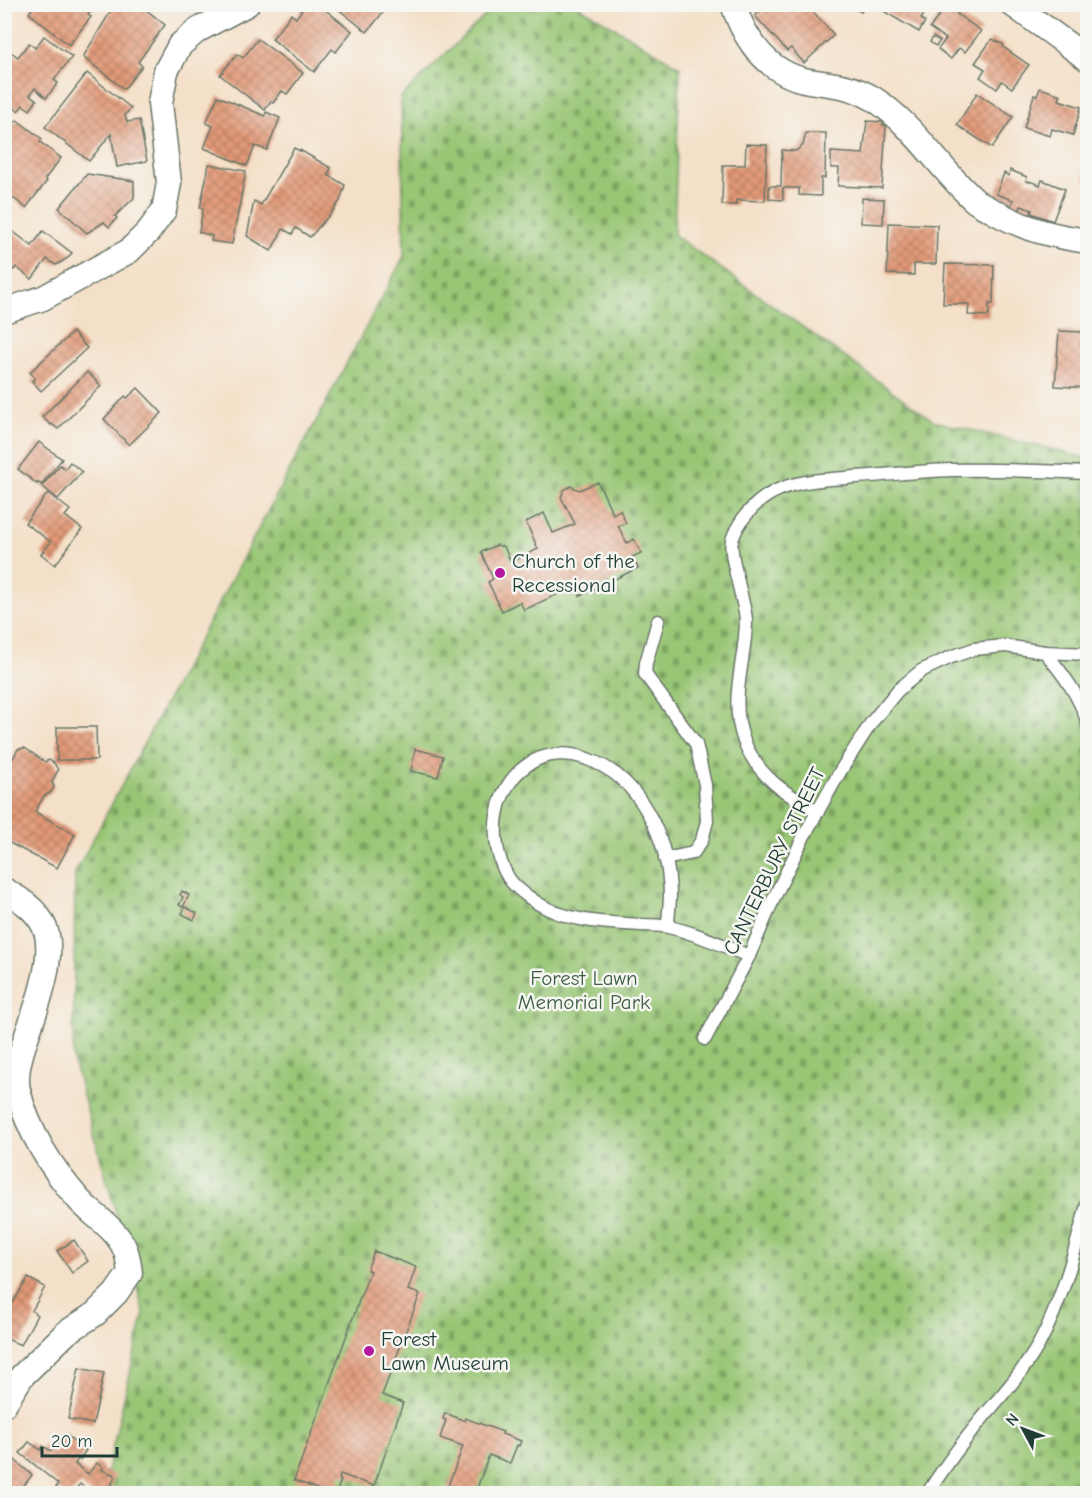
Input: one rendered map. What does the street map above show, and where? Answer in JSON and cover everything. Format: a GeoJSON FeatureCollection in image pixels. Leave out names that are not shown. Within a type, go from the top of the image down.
{"type":"FeatureCollection","features":[{"type":"Feature","properties":{"kind":"street"},"geometry":{"type":"LineString","coordinates":[[4,311],[43,298],[129,251],[149,231],[164,210],[170,183],[160,103],[166,71],[180,45],[198,30],[247,4]]}},
{"type":"Feature","properties":{"kind":"street"},"geometry":{"type":"LineString","coordinates":[[733,4],[754,49],[777,70],[806,80],[846,85],[872,98],[898,117],[974,201],[1018,225],[1055,237],[1088,241]]}},
{"type":"Feature","properties":{"kind":"street"},"geometry":{"type":"LineString","coordinates":[[1012,4],[1088,59]]}},
{"type":"Feature","properties":{"kind":"street"},"geometry":{"type":"LineString","coordinates":[[4,890],[26,902],[45,927],[49,954],[41,996],[20,1055],[18,1089],[34,1136],[80,1202],[107,1225],[124,1247],[130,1273],[116,1293],[95,1314],[66,1333],[22,1376],[4,1404]]}},
{"type":"Feature","properties":{"kind":"lane"},"geometry":{"type":"LineString","coordinates":[[818,812],[786,794],[768,778],[745,743],[740,728],[737,688],[746,618],[731,542],[741,521],[756,504],[772,492],[792,484],[819,480],[950,470],[1088,473]]}},
{"type":"Feature","properties":{"kind":"lane"},"geometry":{"type":"LineString","coordinates":[[658,621],[645,674],[696,744],[705,785],[707,821],[702,840],[693,853],[665,860]]}},
{"type":"Feature","properties":{"kind":"lane","name":"CANTERBURY STREET"},"geometry":{"type":"LineString","coordinates":[[705,1038],[749,956],[773,900],[841,770],[871,723],[898,690],[921,671],[974,649],[1005,646],[1045,652],[1088,654]]}},
{"type":"Feature","properties":{"kind":"lane"},"geometry":{"type":"LineString","coordinates":[[1045,652],[1065,677],[1083,708],[1088,724]]}},
{"type":"Feature","properties":{"kind":"lane"},"geometry":{"type":"LineString","coordinates":[[668,927],[670,894],[665,860],[657,831],[629,787],[616,774],[598,763],[579,756],[558,754],[534,760],[517,774],[506,789],[499,806],[495,823],[496,844],[500,862],[509,879],[540,905],[566,915],[600,922],[668,927],[749,956]]}},
{"type":"Feature","properties":{"kind":"lane"},"geometry":{"type":"LineString","coordinates":[[927,1494],[972,1431],[1022,1372],[1039,1344],[1056,1307],[1073,1260],[1088,1202]]}},
{"type":"Feature","properties":{"kind":"green space","name":"Forest Lawn Memorial Park"},"geometry":{"type":"Polygon","coordinates":[[[496,5],[577,5],[680,67],[674,235],[934,421],[1087,458],[1087,1493],[102,1493],[144,1313],[73,1060],[75,873],[404,256],[401,97],[496,5]]]}},
{"type":"Feature","properties":{"kind":"building"},"geometry":{"type":"Polygon","coordinates":[[[35,4],[96,4],[88,15],[91,17],[69,45],[29,13],[35,4]]]}},
{"type":"Feature","properties":{"kind":"building"},"geometry":{"type":"Polygon","coordinates":[[[115,4],[139,4],[165,25],[138,62],[142,66],[124,89],[83,57],[115,4]]]}},
{"type":"Feature","properties":{"kind":"building"},"geometry":{"type":"Polygon","coordinates":[[[306,4],[318,4],[352,31],[336,52],[332,49],[314,72],[272,39],[291,14],[296,18],[306,4]]]}},
{"type":"Feature","properties":{"kind":"building"},"geometry":{"type":"Polygon","coordinates":[[[332,4],[390,4],[367,32],[332,4]]]}},
{"type":"Feature","properties":{"kind":"building"},"geometry":{"type":"Polygon","coordinates":[[[767,4],[806,4],[834,35],[804,63],[791,48],[787,51],[755,16],[767,4]]]}},
{"type":"Feature","properties":{"kind":"building"},"geometry":{"type":"Polygon","coordinates":[[[853,4],[866,4],[861,12],[852,6],[853,4]]]}},
{"type":"Feature","properties":{"kind":"building"},"geometry":{"type":"Polygon","coordinates":[[[947,4],[964,4],[957,14],[981,31],[965,52],[959,48],[951,59],[938,49],[946,39],[930,28],[947,4]]]}},
{"type":"Feature","properties":{"kind":"building"},"geometry":{"type":"Polygon","coordinates":[[[1085,4],[1088,4],[1088,16],[1083,15],[1085,4]]]}},
{"type":"Feature","properties":{"kind":"building"},"geometry":{"type":"Polygon","coordinates":[[[889,5],[930,5],[921,19],[925,22],[919,32],[885,12],[889,5]]]}},
{"type":"Feature","properties":{"kind":"building"},"geometry":{"type":"Polygon","coordinates":[[[44,36],[72,57],[54,80],[58,83],[46,98],[35,88],[30,95],[37,100],[30,110],[23,105],[18,111],[4,100],[4,47],[18,57],[29,43],[35,48],[44,36]]]}},
{"type":"Feature","properties":{"kind":"building"},"geometry":{"type":"Polygon","coordinates":[[[933,37],[940,41],[936,46],[930,42],[933,37]]]}},
{"type":"Feature","properties":{"kind":"building"},"geometry":{"type":"Polygon","coordinates":[[[258,39],[303,73],[287,94],[282,91],[265,110],[220,75],[237,54],[243,58],[258,39]]]}},
{"type":"Feature","properties":{"kind":"building"},"geometry":{"type":"Polygon","coordinates":[[[992,39],[1004,45],[1003,47],[1029,65],[1012,88],[1002,81],[997,89],[980,77],[985,69],[975,63],[992,39]]]}},
{"type":"Feature","properties":{"kind":"building"},"geometry":{"type":"Polygon","coordinates":[[[87,73],[131,108],[125,115],[127,122],[139,120],[147,161],[117,167],[111,134],[89,161],[45,127],[87,73]]]}},
{"type":"Feature","properties":{"kind":"building"},"geometry":{"type":"Polygon","coordinates":[[[1040,88],[1061,95],[1059,100],[1081,107],[1073,135],[1052,129],[1050,136],[1024,128],[1034,95],[1037,96],[1040,88]]]}},
{"type":"Feature","properties":{"kind":"building"},"geometry":{"type":"Polygon","coordinates":[[[977,93],[1013,117],[992,148],[957,125],[977,93]]]}},
{"type":"Feature","properties":{"kind":"building"},"geometry":{"type":"Polygon","coordinates":[[[218,96],[265,116],[266,112],[280,118],[267,150],[255,146],[247,166],[204,148],[213,126],[206,123],[218,96]]]}},
{"type":"Feature","properties":{"kind":"building"},"geometry":{"type":"Polygon","coordinates":[[[17,120],[42,139],[40,142],[61,158],[26,208],[4,191],[4,134],[17,120]]]}},
{"type":"Feature","properties":{"kind":"building"},"geometry":{"type":"Polygon","coordinates":[[[867,121],[883,122],[883,125],[886,125],[882,188],[838,186],[839,168],[831,168],[831,152],[863,154],[867,121]]]}},
{"type":"Feature","properties":{"kind":"building"},"geometry":{"type":"Polygon","coordinates":[[[806,133],[826,133],[825,178],[821,178],[821,196],[799,195],[799,188],[783,188],[783,200],[769,199],[769,186],[781,186],[782,150],[796,151],[803,145],[806,133]]]}},
{"type":"Feature","properties":{"kind":"building"},"geometry":{"type":"Polygon","coordinates":[[[746,144],[767,145],[765,201],[736,200],[736,205],[722,205],[723,165],[745,165],[746,144]]]}},
{"type":"Feature","properties":{"kind":"building"},"geometry":{"type":"Polygon","coordinates":[[[294,148],[331,168],[328,175],[345,185],[340,201],[310,237],[296,228],[292,234],[283,229],[271,251],[247,236],[254,201],[261,205],[294,148]]]}},
{"type":"Feature","properties":{"kind":"building"},"geometry":{"type":"Polygon","coordinates":[[[209,164],[246,171],[232,244],[211,241],[212,236],[199,232],[203,209],[200,208],[209,164]]]}},
{"type":"Feature","properties":{"kind":"building"},"geometry":{"type":"Polygon","coordinates":[[[1086,165],[1088,165],[1088,180],[1084,180],[1086,165]]]}},
{"type":"Feature","properties":{"kind":"building"},"geometry":{"type":"Polygon","coordinates":[[[1010,170],[1027,177],[1026,181],[1040,185],[1042,180],[1065,189],[1053,221],[1031,213],[1032,210],[1021,206],[1018,213],[1010,210],[1013,200],[996,194],[1004,173],[1009,176],[1010,170]]]}},
{"type":"Feature","properties":{"kind":"building"},"geometry":{"type":"Polygon","coordinates":[[[87,174],[134,181],[134,198],[115,216],[117,218],[109,227],[104,222],[87,233],[59,208],[87,174]]]}},
{"type":"Feature","properties":{"kind":"building"},"geometry":{"type":"Polygon","coordinates":[[[862,198],[884,199],[883,224],[861,223],[862,198]]]}},
{"type":"Feature","properties":{"kind":"building"},"geometry":{"type":"Polygon","coordinates":[[[889,223],[937,225],[936,264],[914,264],[914,275],[887,274],[889,223]]]}},
{"type":"Feature","properties":{"kind":"building"},"geometry":{"type":"Polygon","coordinates":[[[11,230],[32,246],[43,231],[72,253],[56,265],[47,259],[32,279],[16,267],[14,270],[4,264],[4,239],[11,230]]]}},
{"type":"Feature","properties":{"kind":"building"},"geometry":{"type":"Polygon","coordinates":[[[945,264],[994,265],[993,304],[989,304],[989,316],[968,315],[969,304],[943,304],[945,264]]]}},
{"type":"Feature","properties":{"kind":"building"},"geometry":{"type":"Polygon","coordinates":[[[1059,331],[1082,332],[1081,346],[1088,346],[1088,388],[1055,386],[1059,331]]]}},
{"type":"Feature","properties":{"kind":"building"},"geometry":{"type":"Polygon","coordinates":[[[73,332],[87,348],[41,391],[32,381],[35,378],[30,372],[73,332]]]}},
{"type":"Feature","properties":{"kind":"building"},"geometry":{"type":"Polygon","coordinates":[[[87,372],[101,386],[58,429],[51,425],[42,417],[87,372]]]}},
{"type":"Feature","properties":{"kind":"building"},"geometry":{"type":"Polygon","coordinates":[[[138,388],[162,413],[129,445],[104,419],[125,396],[127,398],[138,388]]]}},
{"type":"Feature","properties":{"kind":"building"},"geometry":{"type":"Polygon","coordinates":[[[39,442],[62,459],[41,485],[18,469],[39,442]]]}},
{"type":"Feature","properties":{"kind":"building"},"geometry":{"type":"Polygon","coordinates":[[[70,462],[82,472],[58,499],[42,486],[60,465],[65,469],[70,462]]]}},
{"type":"Feature","properties":{"kind":"building"},"geometry":{"type":"Polygon","coordinates":[[[598,482],[613,514],[620,510],[626,523],[618,526],[627,543],[634,539],[641,553],[632,557],[638,568],[580,596],[575,586],[524,610],[520,602],[502,611],[488,582],[493,579],[481,552],[497,545],[504,547],[511,562],[538,549],[526,522],[544,513],[553,533],[575,524],[561,497],[564,490],[571,486],[579,490],[598,482]]]}},
{"type":"Feature","properties":{"kind":"building"},"geometry":{"type":"Polygon","coordinates":[[[48,493],[70,510],[65,516],[82,529],[55,565],[41,554],[51,542],[25,523],[48,493]]]}},
{"type":"Feature","properties":{"kind":"building"},"geometry":{"type":"Polygon","coordinates":[[[57,727],[96,727],[97,760],[57,760],[57,727]]]}},
{"type":"Feature","properties":{"kind":"building"},"geometry":{"type":"Polygon","coordinates":[[[25,748],[45,762],[49,760],[54,763],[58,770],[52,782],[54,787],[44,796],[35,812],[75,834],[57,868],[4,840],[4,775],[18,749],[25,748]]]}},
{"type":"Feature","properties":{"kind":"building"},"geometry":{"type":"Polygon","coordinates":[[[415,749],[443,756],[438,777],[411,771],[415,749]]]}},
{"type":"Feature","properties":{"kind":"building"},"geometry":{"type":"Polygon","coordinates":[[[182,891],[189,895],[183,907],[179,905],[183,897],[180,895],[182,891]]]}},
{"type":"Feature","properties":{"kind":"building"},"geometry":{"type":"Polygon","coordinates":[[[185,907],[197,913],[194,920],[182,914],[185,907]]]}},
{"type":"Feature","properties":{"kind":"building"},"geometry":{"type":"Polygon","coordinates":[[[74,1240],[88,1261],[72,1273],[57,1251],[74,1240]]]}},
{"type":"Feature","properties":{"kind":"building"},"geometry":{"type":"Polygon","coordinates":[[[374,1251],[416,1267],[408,1290],[420,1294],[382,1395],[403,1403],[374,1486],[340,1474],[339,1479],[341,1480],[336,1494],[321,1494],[322,1491],[294,1480],[370,1271],[367,1270],[374,1251]]]}},
{"type":"Feature","properties":{"kind":"building"},"geometry":{"type":"Polygon","coordinates":[[[28,1278],[45,1287],[32,1311],[37,1315],[21,1345],[4,1338],[4,1309],[12,1304],[28,1278]]]}},
{"type":"Feature","properties":{"kind":"building"},"geometry":{"type":"Polygon","coordinates":[[[79,1368],[104,1373],[93,1424],[68,1419],[79,1368]]]}},
{"type":"Feature","properties":{"kind":"building"},"geometry":{"type":"Polygon","coordinates":[[[445,1413],[503,1432],[502,1434],[521,1441],[510,1463],[489,1455],[475,1494],[445,1494],[463,1446],[440,1438],[446,1420],[443,1419],[445,1413]]]}},
{"type":"Feature","properties":{"kind":"building"},"geometry":{"type":"Polygon","coordinates":[[[65,1434],[86,1450],[75,1464],[88,1474],[97,1463],[103,1468],[102,1470],[115,1475],[109,1494],[92,1494],[80,1484],[71,1494],[64,1494],[56,1487],[58,1484],[20,1453],[29,1442],[41,1450],[43,1446],[51,1451],[65,1434]]]}},
{"type":"Feature","properties":{"kind":"building"},"geometry":{"type":"Polygon","coordinates":[[[9,1455],[32,1475],[17,1494],[4,1494],[4,1460],[9,1455]]]}},
{"type":"Feature","properties":{"kind":"place","name":"Church of the Recessional"},"geometry":{"type":"Point","coordinates":[500,573]}},
{"type":"Feature","properties":{"kind":"place","name":"Forest Lawn Museum"},"geometry":{"type":"Point","coordinates":[369,1351]}}]}
